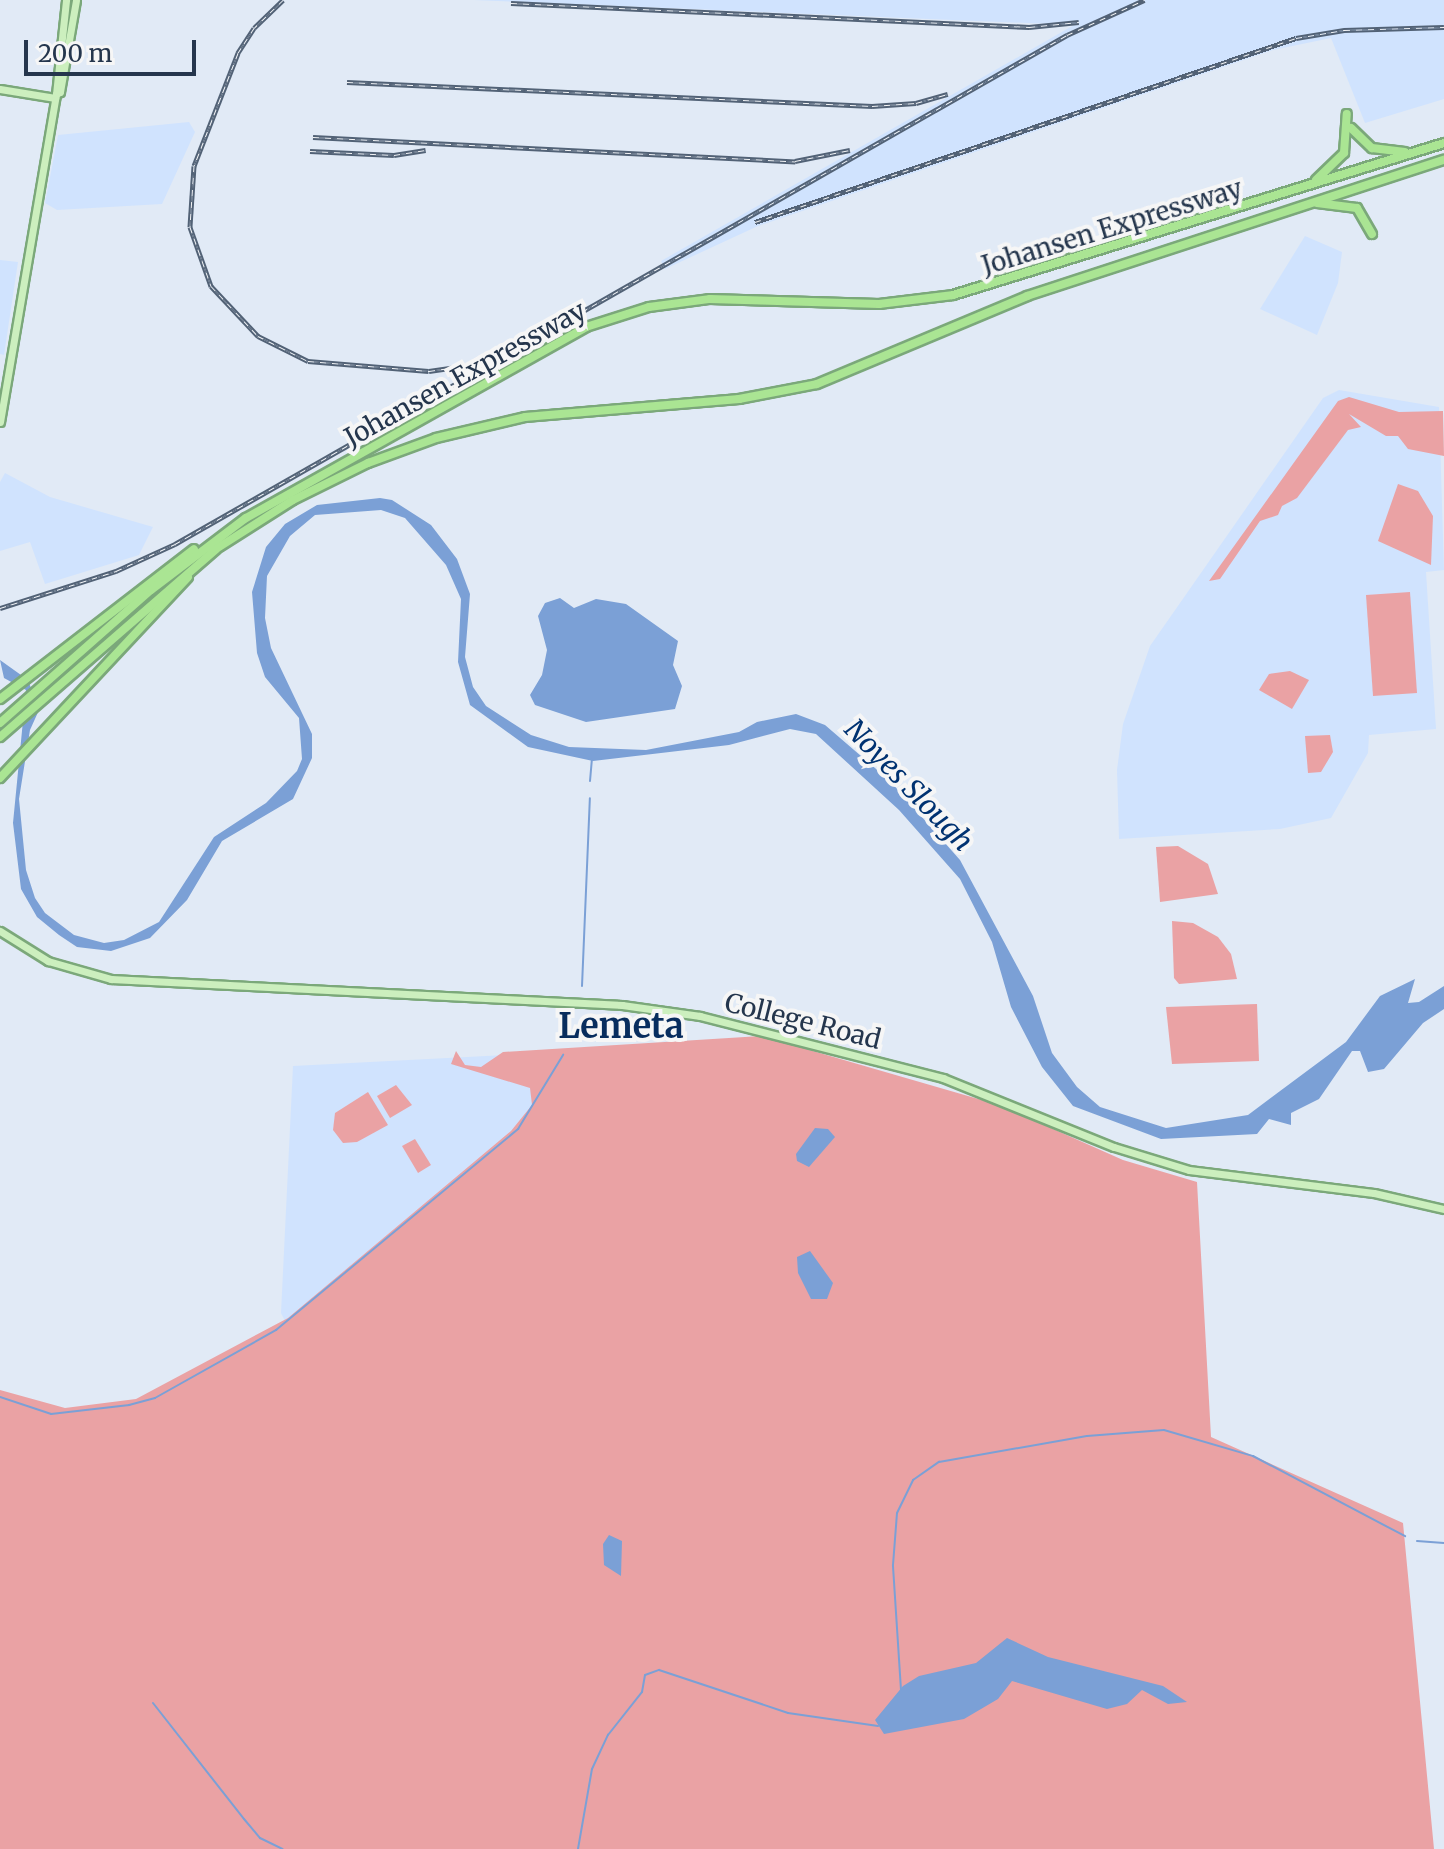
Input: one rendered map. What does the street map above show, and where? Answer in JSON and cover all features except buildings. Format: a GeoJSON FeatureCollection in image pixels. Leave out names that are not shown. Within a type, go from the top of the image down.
{"type":"FeatureCollection","features":[{"type":"Feature","properties":{"kind":"highway"},"geometry":{"type":"LineString","coordinates":[[1301,189],[1340,161],[1347,141],[1347,114]]}},
{"type":"Feature","properties":{"kind":"highway"},"geometry":{"type":"LineString","coordinates":[[1351,128],[1377,150],[1421,150]]}},
{"type":"Feature","properties":{"kind":"highway","name":"Johansen Expressway"},"geometry":{"type":"LineString","coordinates":[[0,723],[174,571],[246,518],[554,343],[604,320],[710,299],[879,304],[953,295],[1444,143]]}},
{"type":"Feature","properties":{"kind":"highway","name":"Johansen Expressway"},"geometry":{"type":"LineString","coordinates":[[0,737],[208,556],[315,488],[436,438],[566,410],[739,399],[817,384],[1027,296],[1444,162]]}},
{"type":"Feature","properties":{"kind":"highway"},"geometry":{"type":"LineString","coordinates":[[1301,206],[1349,204],[1361,212],[1372,234]]}},
{"type":"Feature","properties":{"kind":"highway"},"geometry":{"type":"LineString","coordinates":[[0,699],[133,592],[246,518]]}},
{"type":"Feature","properties":{"kind":"highway"},"geometry":{"type":"LineString","coordinates":[[0,778],[208,556]]}},
{"type":"Feature","properties":{"kind":"main road"},"geometry":{"type":"LineString","coordinates":[[0,422],[55,96],[66,0]]}},
{"type":"Feature","properties":{"kind":"main road"},"geometry":{"type":"LineString","coordinates":[[0,89],[55,96],[60,92],[76,0]]}},
{"type":"Feature","properties":{"kind":"main road","name":"College Road"},"geometry":{"type":"LineString","coordinates":[[0,931],[55,964],[111,979],[622,1005],[700,1016],[943,1078],[1114,1147],[1189,1170],[1374,1193],[1444,1209]]}},
{"type":"Feature","properties":{"kind":"shaded area"},"geometry":{"type":"Polygon","coordinates":[[[474,0],[1444,0],[1444,99],[1365,123],[1331,38],[1273,50],[758,226],[665,269],[661,261],[1074,25],[474,0]]]}},
{"type":"Feature","properties":{"kind":"shaded area"},"geometry":{"type":"Polygon","coordinates":[[[189,122],[195,132],[162,204],[57,210],[45,203],[58,135],[189,122]]]}},
{"type":"Feature","properties":{"kind":"shaded area"},"geometry":{"type":"Polygon","coordinates":[[[1305,236],[1342,252],[1338,283],[1317,335],[1260,309],[1305,236]]]}},
{"type":"Feature","properties":{"kind":"shaded area"},"geometry":{"type":"Polygon","coordinates":[[[0,260],[18,262],[4,355],[0,354],[0,260]]]}},
{"type":"Feature","properties":{"kind":"shaded area"},"geometry":{"type":"Polygon","coordinates":[[[1339,390],[1439,407],[1444,570],[1426,572],[1436,729],[1369,735],[1368,753],[1331,818],[1280,829],[1119,839],[1117,770],[1123,724],[1150,646],[1323,398],[1339,390]]]}},
{"type":"Feature","properties":{"kind":"shaded area"},"geometry":{"type":"Polygon","coordinates":[[[1349,397],[1399,412],[1443,411],[1444,456],[1408,449],[1398,436],[1386,436],[1349,414],[1361,427],[1348,430],[1297,498],[1282,506],[1278,515],[1260,521],[1220,579],[1209,581],[1338,401],[1349,397]]]}},
{"type":"Feature","properties":{"kind":"shaded area"},"geometry":{"type":"Polygon","coordinates":[[[5,473],[50,497],[153,527],[139,555],[45,584],[30,542],[0,551],[0,482],[5,473]]]}},
{"type":"Feature","properties":{"kind":"shaded area"},"geometry":{"type":"Polygon","coordinates":[[[1398,484],[1418,491],[1433,516],[1431,565],[1378,541],[1398,484]]]}},
{"type":"Feature","properties":{"kind":"shaded area"},"geometry":{"type":"Polygon","coordinates":[[[1410,592],[1417,693],[1373,696],[1366,595],[1410,592]]]}},
{"type":"Feature","properties":{"kind":"shaded area"},"geometry":{"type":"Polygon","coordinates":[[[1290,671],[1309,680],[1292,709],[1259,690],[1269,674],[1290,671]]]}},
{"type":"Feature","properties":{"kind":"shaded area"},"geometry":{"type":"Polygon","coordinates":[[[1330,735],[1333,752],[1321,772],[1308,773],[1305,736],[1330,735]]]}},
{"type":"Feature","properties":{"kind":"shaded area"},"geometry":{"type":"Polygon","coordinates":[[[1178,846],[1208,864],[1218,894],[1160,902],[1156,847],[1178,846]]]}},
{"type":"Feature","properties":{"kind":"shaded area"},"geometry":{"type":"Polygon","coordinates":[[[1172,921],[1193,923],[1218,937],[1231,954],[1237,979],[1179,984],[1174,978],[1172,921]]]}},
{"type":"Feature","properties":{"kind":"shaded area"},"geometry":{"type":"Polygon","coordinates":[[[1257,1004],[1259,1061],[1172,1064],[1166,1007],[1257,1004]]]}},
{"type":"Feature","properties":{"kind":"shaded area"},"geometry":{"type":"Polygon","coordinates":[[[761,1036],[999,1105],[1123,1160],[1197,1182],[1211,1437],[1403,1523],[1434,1849],[0,1849],[0,1390],[65,1408],[136,1399],[288,1318],[511,1131],[532,1105],[530,1088],[451,1064],[456,1051],[465,1065],[481,1067],[503,1052],[761,1036]]]}},
{"type":"Feature","properties":{"kind":"shaded area"},"geometry":{"type":"Polygon","coordinates":[[[564,1052],[528,1118],[286,1323],[281,1313],[293,1066],[564,1052]]]}},
{"type":"Feature","properties":{"kind":"shaded area"},"geometry":{"type":"Polygon","coordinates":[[[396,1085],[412,1105],[390,1118],[377,1096],[396,1085]]]}},
{"type":"Feature","properties":{"kind":"shaded area"},"geometry":{"type":"Polygon","coordinates":[[[368,1092],[388,1125],[357,1142],[343,1143],[333,1130],[335,1113],[368,1092]]]}},
{"type":"Feature","properties":{"kind":"shaded area"},"geometry":{"type":"Polygon","coordinates":[[[415,1139],[431,1165],[418,1173],[402,1146],[415,1139]]]}},
{"type":"Feature","properties":{"kind":"water"},"geometry":{"type":"Polygon","coordinates":[[[380,498],[392,500],[431,525],[457,559],[470,594],[465,657],[473,687],[486,706],[531,735],[569,747],[646,750],[739,732],[757,722],[796,714],[825,725],[890,781],[960,860],[1033,996],[1052,1053],[1077,1087],[1100,1107],[1166,1128],[1248,1115],[1346,1042],[1380,996],[1415,979],[1408,1003],[1419,1002],[1444,986],[1444,1009],[1423,1023],[1384,1069],[1368,1072],[1360,1051],[1352,1051],[1319,1099],[1291,1113],[1291,1125],[1269,1119],[1257,1134],[1161,1139],[1073,1106],[1042,1067],[1011,1007],[992,942],[960,879],[899,810],[816,734],[790,729],[729,745],[593,761],[528,747],[470,705],[458,662],[461,599],[446,565],[405,518],[381,510],[315,515],[290,536],[267,576],[265,618],[271,648],[312,734],[312,758],[293,799],[222,841],[187,900],[150,938],[111,951],[77,947],[59,935],[37,917],[21,889],[13,823],[26,690],[4,678],[0,660],[28,680],[39,710],[30,730],[19,799],[26,870],[35,898],[45,913],[74,935],[104,943],[124,940],[159,922],[214,837],[266,803],[297,771],[302,759],[299,718],[265,677],[257,653],[252,592],[266,547],[285,524],[317,505],[380,498]]]}},
{"type":"Feature","properties":{"kind":"water"},"geometry":{"type":"Polygon","coordinates":[[[560,598],[574,608],[596,599],[626,604],[678,641],[673,665],[682,686],[675,709],[586,722],[535,705],[530,695],[542,675],[547,650],[538,616],[545,603],[560,598]]]}},
{"type":"Feature","properties":{"kind":"water"},"geometry":{"type":"Polygon","coordinates":[[[815,1128],[828,1129],[835,1137],[809,1167],[797,1161],[796,1154],[815,1128]]]}},
{"type":"Feature","properties":{"kind":"water"},"geometry":{"type":"Polygon","coordinates":[[[810,1251],[833,1283],[827,1299],[811,1299],[798,1273],[797,1257],[810,1251]]]}},
{"type":"Feature","properties":{"kind":"water"},"geometry":{"type":"Polygon","coordinates":[[[609,1535],[622,1541],[621,1576],[604,1565],[603,1544],[609,1535]]]}},
{"type":"Feature","properties":{"kind":"water"},"geometry":{"type":"Polygon","coordinates":[[[1007,1638],[1048,1657],[1163,1686],[1187,1702],[1168,1704],[1142,1690],[1127,1704],[1107,1709],[1012,1681],[998,1699],[964,1719],[884,1734],[875,1720],[903,1686],[919,1676],[976,1663],[1007,1638]]]}},
{"type":"Feature","properties":{"kind":"waterway"},"geometry":{"type":"LineString","coordinates":[[590,781],[592,759]]}},
{"type":"Feature","properties":{"kind":"waterway"},"geometry":{"type":"LineString","coordinates":[[582,986],[590,798]]}},
{"type":"Feature","properties":{"kind":"waterway"},"geometry":{"type":"LineString","coordinates":[[0,1397],[51,1414],[129,1405],[155,1398],[276,1330],[518,1129],[563,1055]]}},
{"type":"Feature","properties":{"kind":"waterway"},"geometry":{"type":"LineString","coordinates":[[901,1690],[893,1565],[897,1513],[913,1480],[939,1462],[1087,1436],[1164,1430],[1253,1456],[1405,1536]]}},
{"type":"Feature","properties":{"kind":"waterway"},"geometry":{"type":"LineString","coordinates":[[1417,1541],[1444,1543]]}},
{"type":"Feature","properties":{"kind":"waterway"},"geometry":{"type":"LineString","coordinates":[[578,1849],[592,1769],[608,1735],[642,1692],[645,1675],[659,1670],[788,1713],[878,1726]]}},
{"type":"Feature","properties":{"kind":"waterway"},"geometry":{"type":"LineString","coordinates":[[153,1703],[260,1838],[283,1849]]}},
{"type":"Feature","properties":{"kind":"railway"},"geometry":{"type":"LineString","coordinates":[[283,0],[254,28],[238,53],[194,166],[190,227],[211,286],[258,336],[308,361],[429,371],[477,364]]}},
{"type":"Feature","properties":{"kind":"railway"},"geometry":{"type":"LineString","coordinates":[[0,608],[116,571],[175,544],[1067,35],[1144,0]]}},
{"type":"Feature","properties":{"kind":"railway"},"geometry":{"type":"LineString","coordinates":[[511,3],[1029,27],[1079,22]]}},
{"type":"Feature","properties":{"kind":"railway"},"geometry":{"type":"LineString","coordinates":[[755,222],[1296,38],[1344,30],[1444,27]]}},
{"type":"Feature","properties":{"kind":"railway"},"geometry":{"type":"LineString","coordinates":[[347,82],[872,106],[916,103],[948,94]]}},
{"type":"Feature","properties":{"kind":"railway"},"geometry":{"type":"LineString","coordinates":[[313,137],[795,161],[850,150]]}},
{"type":"Feature","properties":{"kind":"railway"},"geometry":{"type":"LineString","coordinates":[[310,151],[394,155],[426,150]]}},
{"type":"Feature","properties":{"kind":"district","name":"Lemeta"},"geometry":{"type":"Point","coordinates":[621,1027]}},
{"type":"Feature","properties":{"kind":"water label","name":"Noyes Slough"},"geometry":{"type":"Point","coordinates":[909,785]}}]}
